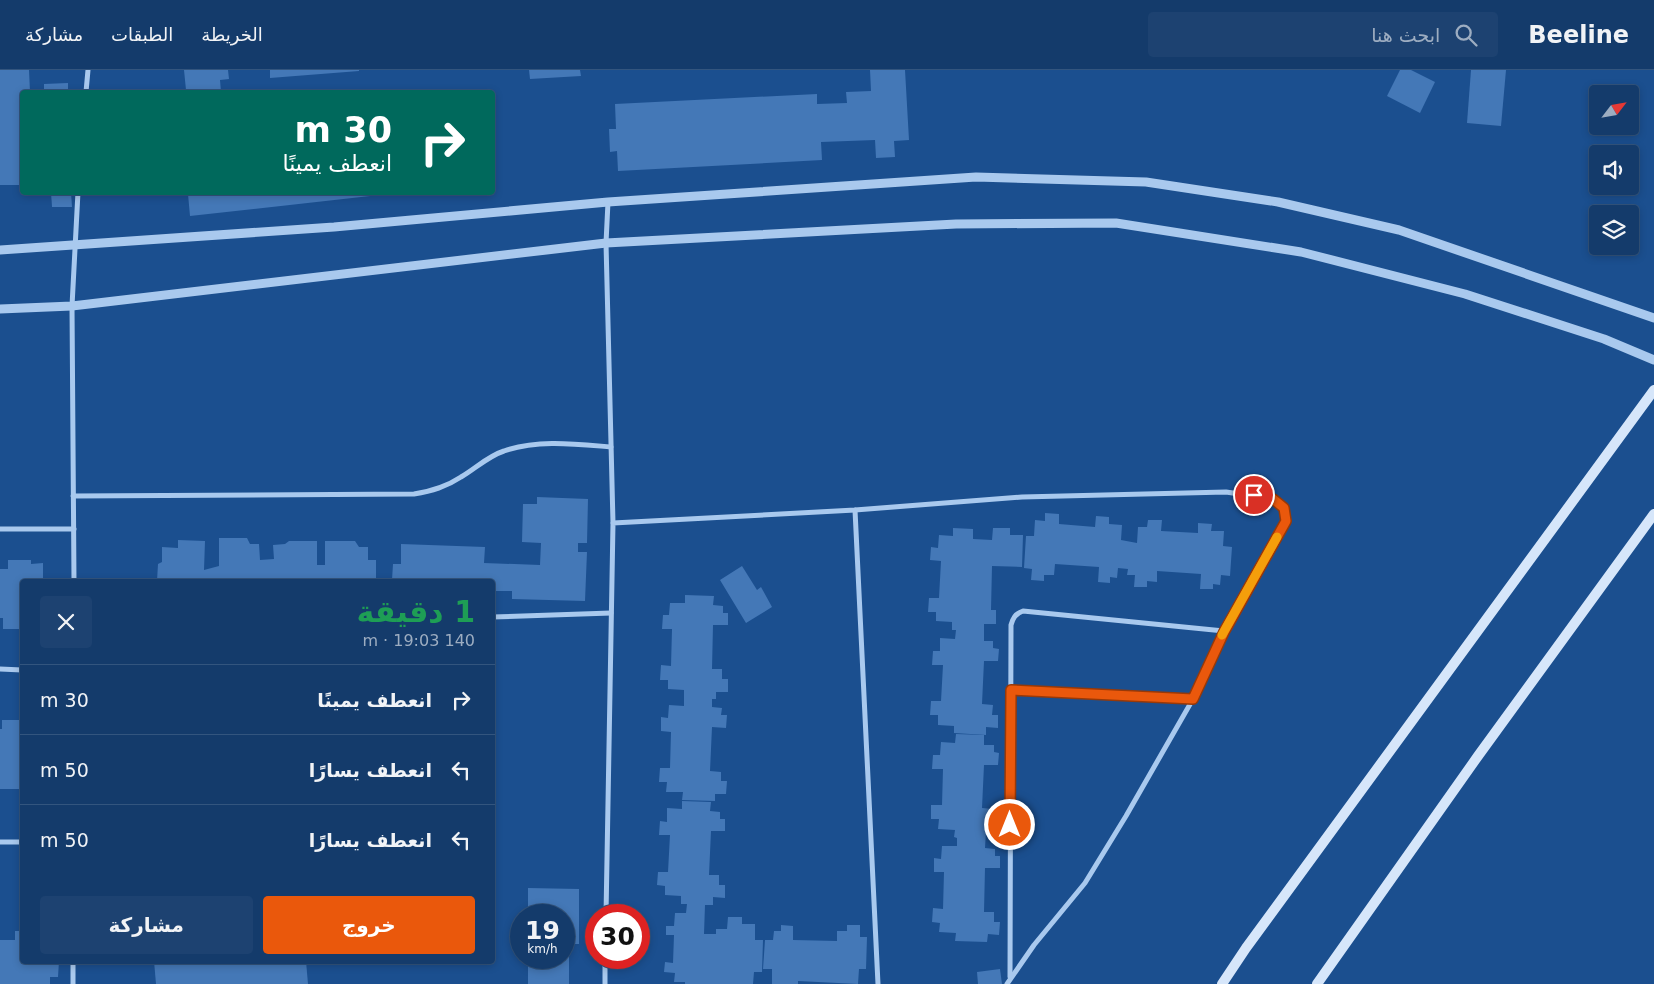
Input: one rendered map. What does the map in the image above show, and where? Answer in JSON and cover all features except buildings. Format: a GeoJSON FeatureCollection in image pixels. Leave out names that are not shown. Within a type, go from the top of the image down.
{"type":"FeatureCollection","features":[{"type":"Feature","properties":{"kind":"main road"},"geometry":{"type":"LineString","coordinates":[[1222,984],[1246,948],[1654,390]]}},
{"type":"Feature","properties":{"kind":"main road"},"geometry":{"type":"LineString","coordinates":[[1318,984],[1478,756],[1654,514]]}},
{"type":"Feature","properties":{"kind":"street"},"geometry":{"type":"LineString","coordinates":[[86,90],[88,70]]}},
{"type":"Feature","properties":{"kind":"street"},"geometry":{"type":"LineString","coordinates":[[0,250],[334,226],[608,202],[976,177],[1146,182],[1278,202],[1399,230],[1654,318]]}},
{"type":"Feature","properties":{"kind":"street"},"geometry":{"type":"LineString","coordinates":[[74,579],[72,306],[78,195]]}},
{"type":"Feature","properties":{"kind":"street"},"geometry":{"type":"LineString","coordinates":[[606,904],[613,523],[606,244],[608,202]]}},
{"type":"Feature","properties":{"kind":"street"},"geometry":{"type":"LineString","coordinates":[[0,309],[72,306],[606,244],[956,224],[1116,222],[1301,252],[1465,294],[1604,339],[1654,360]]}},
{"type":"Feature","properties":{"kind":"street"},"geometry":{"type":"LineString","coordinates":[[73,496],[414,494],[438,489],[502,451],[528,445],[560,443],[611,447]]}},
{"type":"Feature","properties":{"kind":"street"},"geometry":{"type":"LineString","coordinates":[[613,523],[855,510],[1022,497],[1226,492],[1273,499],[1284,508],[1286,521],[1224,632],[1193,699],[1126,816],[1085,883],[1007,984]]}},
{"type":"Feature","properties":{"kind":"street"},"geometry":{"type":"LineString","coordinates":[[855,510],[878,984]]}},
{"type":"Feature","properties":{"kind":"street"},"geometry":{"type":"LineString","coordinates":[[0,529],[74,529]]}},
{"type":"Feature","properties":{"kind":"street"},"geometry":{"type":"LineString","coordinates":[[1010,978],[1011,626],[1013,618],[1022,611],[1224,632]]}},
{"type":"Feature","properties":{"kind":"street"},"geometry":{"type":"LineString","coordinates":[[495,617],[611,613]]}},
{"type":"Feature","properties":{"kind":"street"},"geometry":{"type":"LineString","coordinates":[[0,670],[20,670]]}},
{"type":"Feature","properties":{"kind":"street"},"geometry":{"type":"LineString","coordinates":[[1011,690],[1193,699]]}},
{"type":"Feature","properties":{"kind":"street"},"geometry":{"type":"LineString","coordinates":[[0,842],[20,842]]}},
{"type":"Feature","properties":{"kind":"street"},"geometry":{"type":"LineString","coordinates":[[73,964],[73,984]]}},
{"type":"Feature","properties":{"kind":"street"},"geometry":{"type":"LineString","coordinates":[[605,969],[605,984]]}},
{"type":"Feature","properties":{"kind":"slow traffic"},"geometry":{"type":"LineString","coordinates":[[1222,635],[1277,537]]}},
{"type":"Feature","properties":{"kind":"route"},"geometry":{"type":"LineString","coordinates":[[1010,825],[1011,690],[1193,699],[1224,632],[1286,521],[1284,508],[1273,499],[1254,495]]}}]}
